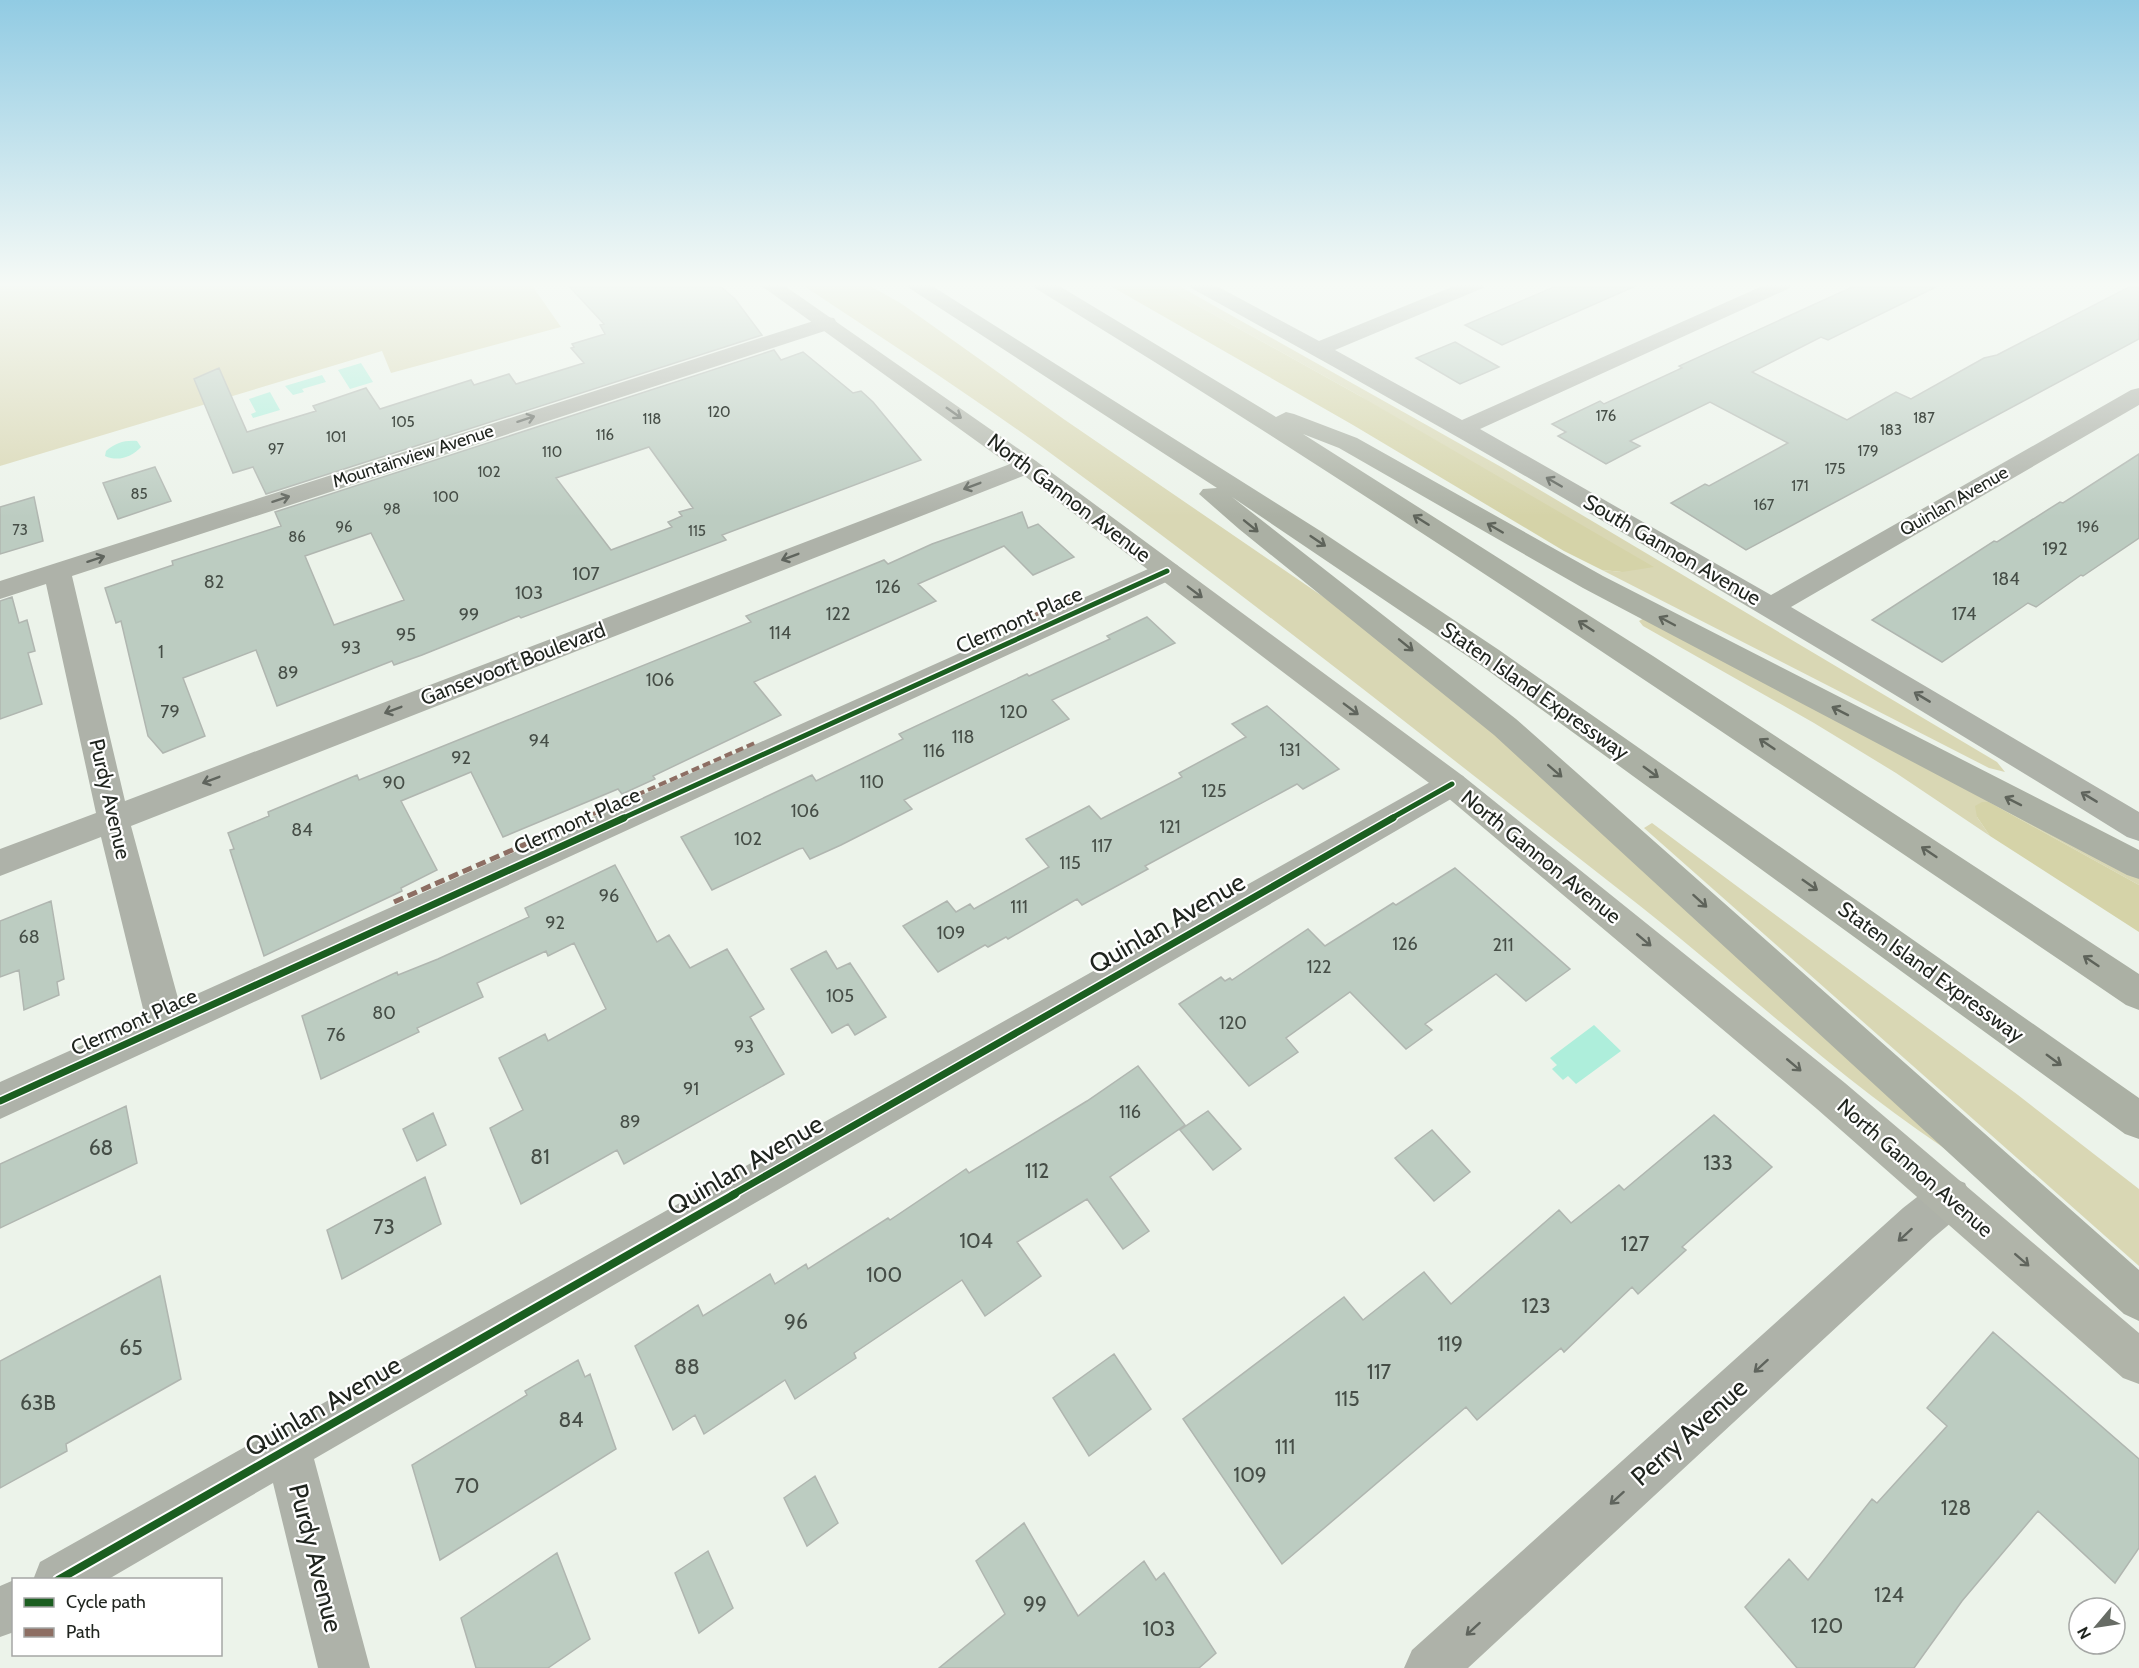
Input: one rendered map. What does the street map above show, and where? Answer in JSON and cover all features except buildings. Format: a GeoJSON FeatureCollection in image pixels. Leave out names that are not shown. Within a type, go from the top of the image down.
{"type":"FeatureCollection","features":[{"type":"Feature","properties":{"kind":"highway","name":"Staten Island Expressway"},"geometry":{"type":"LineString","coordinates":[[1038,362],[1313,538],[1489,657],[2139,1121]]}},
{"type":"Feature","properties":{"kind":"highway"},"geometry":{"type":"LineString","coordinates":[[1171,362],[1683,689],[2139,994]]}},
{"type":"Feature","properties":{"kind":"highway"},"geometry":{"type":"LineString","coordinates":[[1224,394],[1348,443],[1593,582],[2139,867]]}},
{"type":"Feature","properties":{"kind":"highway"},"geometry":{"type":"LineString","coordinates":[[1092,396],[1280,550],[1401,642],[1505,728],[2139,1299]]}},
{"type":"Feature","properties":{"kind":"main road","name":"North Gannon Avenue"},"geometry":{"type":"LineString","coordinates":[[881,362],[1027,466],[1452,784],[1713,998],[1950,1197],[2139,1362]]}},
{"type":"Feature","properties":{"kind":"street","name":"Mountainview Avenue"},"geometry":{"type":"LineString","coordinates":[[0,590],[706,362]]}},
{"type":"Feature","properties":{"kind":"street","name":"South Gannon Avenue"},"geometry":{"type":"LineString","coordinates":[[1341,362],[1770,607],[2139,828]]}},
{"type":"Feature","properties":{"kind":"street"},"geometry":{"type":"LineString","coordinates":[[1461,429],[1610,362]]}},
{"type":"Feature","properties":{"kind":"street","name":"Quinlan Avenue"},"geometry":{"type":"LineString","coordinates":[[1770,607],[2139,395]]}},
{"type":"Feature","properties":{"kind":"street","name":"Gansevoort Boulevard"},"geometry":{"type":"LineString","coordinates":[[0,863],[1027,466]]}},
{"type":"Feature","properties":{"kind":"street","name":"Clermont Place"},"geometry":{"type":"LineString","coordinates":[[0,1101],[1167,571]]}},
{"type":"Feature","properties":{"kind":"street","name":"Purdy Avenue"},"geometry":{"type":"LineString","coordinates":[[57,572],[113,818],[166,1025]]}},
{"type":"Feature","properties":{"kind":"street","name":"Quinlan Avenue"},"geometry":{"type":"LineString","coordinates":[[62,1578],[1452,784]]}},
{"type":"Feature","properties":{"kind":"street","name":"Perry Avenue"},"geometry":{"type":"LineString","coordinates":[[1431,1668],[1950,1197]]}},
{"type":"Feature","properties":{"kind":"street","name":"Purdy Avenue"},"geometry":{"type":"LineString","coordinates":[[288,1449],[344,1668]]}},
{"type":"Feature","properties":{"kind":"shaded area"},"geometry":{"type":"Polygon","coordinates":[[[0,362],[346,362],[0,466],[0,362]]]}},
{"type":"Feature","properties":{"kind":"shaded area"},"geometry":{"type":"Polygon","coordinates":[[[386,362],[432,362],[391,373],[386,362]]]}},
{"type":"Feature","properties":{"kind":"shaded area"},"geometry":{"type":"Polygon","coordinates":[[[918,362],[983,362],[1366,626],[1490,726],[1967,1163],[1922,1133],[1834,1067],[1664,925],[1208,570],[1068,466],[918,362]]]}},
{"type":"Feature","properties":{"kind":"shaded area"},"geometry":{"type":"Polygon","coordinates":[[[1243,362],[1299,362],[1654,567],[1622,572],[1602,570],[1564,551],[1243,362]]]}},
{"type":"Feature","properties":{"kind":"shaded area"},"geometry":{"type":"Polygon","coordinates":[[[1299,362],[1314,362],[1503,468],[1997,762],[2005,772],[1989,768],[1602,570],[1622,572],[1360,396],[1299,362]]]}},
{"type":"Feature","properties":{"kind":"shaded area"},"geometry":{"type":"Polygon","coordinates":[[[361,363],[373,382],[350,389],[338,370],[361,363]]]}},
{"type":"Feature","properties":{"kind":"shaded area"},"geometry":{"type":"Polygon","coordinates":[[[322,375],[326,382],[302,389],[304,392],[293,395],[285,386],[322,375]]]}},
{"type":"Feature","properties":{"kind":"shaded area"},"geometry":{"type":"Polygon","coordinates":[[[270,392],[280,410],[253,418],[251,414],[256,412],[249,399],[270,392]]]}},
{"type":"Feature","properties":{"kind":"shaded area"},"geometry":{"type":"Polygon","coordinates":[[[137,441],[141,447],[129,456],[115,459],[105,456],[106,451],[117,444],[137,441]]]}},
{"type":"Feature","properties":{"kind":"shaded area"},"geometry":{"type":"Polygon","coordinates":[[[1646,617],[2139,874],[2139,885],[1989,802],[1977,817],[1990,836],[1896,773],[1814,723],[1643,626],[1639,621],[1646,617]]]}},
{"type":"Feature","properties":{"kind":"shaded area"},"geometry":{"type":"Polygon","coordinates":[[[1982,802],[1989,802],[2139,885],[2139,932],[1990,836],[1977,817],[1975,806],[1982,802]]]}},
{"type":"Feature","properties":{"kind":"shaded area"},"geometry":{"type":"Polygon","coordinates":[[[1652,823],[2018,1095],[2139,1189],[2139,1266],[1644,828],[1652,823]]]}},
{"type":"Feature","properties":{"kind":"shaded area"},"geometry":{"type":"Polygon","coordinates":[[[1594,1025],[1621,1051],[1576,1084],[1568,1076],[1563,1080],[1552,1069],[1557,1065],[1550,1058],[1594,1025]]]}},
{"type":"Feature","properties":{"kind":"marked path"},"geometry":{"type":"LineString","coordinates":[[981,640],[1080,594]]}},
{"type":"Feature","properties":{"kind":"marked path"},"geometry":{"type":"LineString","coordinates":[[394,902],[757,742]]}},
{"type":"Feature","properties":{"kind":"cycle path"},"geometry":{"type":"LineString","coordinates":[[0,1101],[1167,571]]}},
{"type":"Feature","properties":{"kind":"cycle path"},"geometry":{"type":"LineString","coordinates":[[62,1578],[1452,784]]}}]}
